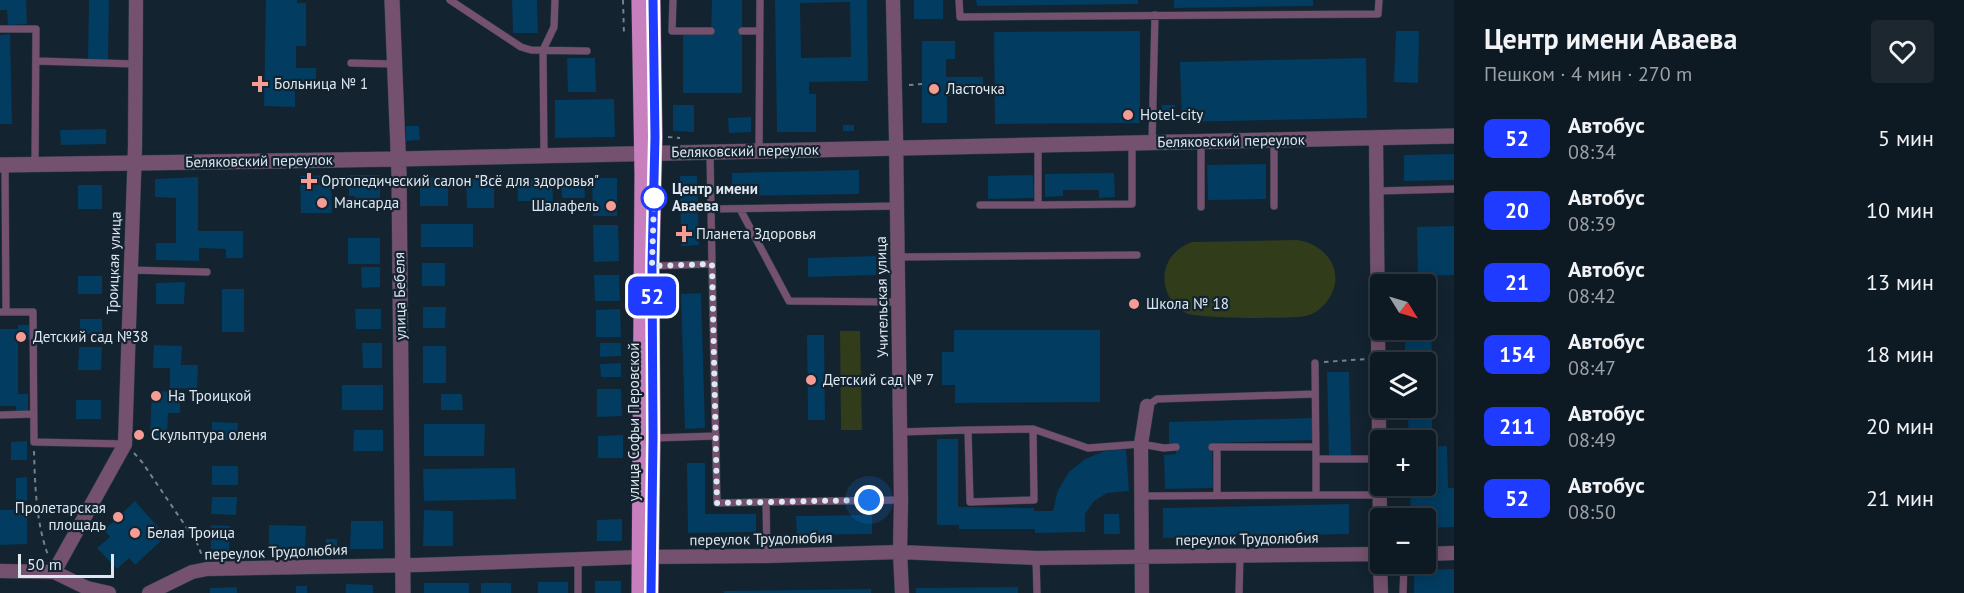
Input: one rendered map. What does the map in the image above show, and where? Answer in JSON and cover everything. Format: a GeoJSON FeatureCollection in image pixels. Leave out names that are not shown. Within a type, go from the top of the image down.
{"type":"FeatureCollection","features":[{"type":"Feature","properties":{"kind":"main road","name":"улица Софьи Перовской"},"geometry":{"type":"LineString","coordinates":[[639,0],[652,266],[653,438],[645,557],[639,593]]}},
{"type":"Feature","properties":{"kind":"main road","name":"улица Софьи Перовской"},"geometry":{"type":"LineString","coordinates":[[651,593],[645,557],[648,153],[653,0]]}},
{"type":"Feature","properties":{"kind":"street","name":"Троицкая улица"},"geometry":{"type":"LineString","coordinates":[[54,572],[125,444],[134,163],[136,0]]}},
{"type":"Feature","properties":{"kind":"street","name":"улица Бебеля"},"geometry":{"type":"LineString","coordinates":[[392,0],[398,159],[403,593]]}},
{"type":"Feature","properties":{"kind":"street","name":"Учительская улица"},"geometry":{"type":"LineString","coordinates":[[893,0],[902,593]]}},
{"type":"Feature","properties":{"kind":"street","name":"Беляковский переулок"},"geometry":{"type":"LineString","coordinates":[[2,165],[398,159],[1454,136]]}},
{"type":"Feature","properties":{"kind":"street"},"geometry":{"type":"LineString","coordinates":[[1376,138],[1378,352]]}},
{"type":"Feature","properties":{"kind":"street"},"geometry":{"type":"LineString","coordinates":[[1142,593],[1141,444],[1147,406]]}},
{"type":"Feature","properties":{"kind":"street","name":"переулок Трудолюбия"},"geometry":{"type":"LineString","coordinates":[[152,592],[192,572],[207,569],[403,566],[645,557],[900,552],[1036,558],[1370,554]]}},
{"type":"Feature","properties":{"kind":"street"},"geometry":{"type":"LineString","coordinates":[[1436,554],[1454,553]]}},
{"type":"Feature","properties":{"kind":"street"},"geometry":{"type":"LineString","coordinates":[[0,572],[54,572],[90,590],[109,593]]}},
{"type":"Feature","properties":{"kind":"street"},"geometry":{"type":"LineString","coordinates":[[1380,574],[1381,593]]}},
{"type":"Feature","properties":{"kind":"lane"},"geometry":{"type":"LineString","coordinates":[[450,0],[512,42],[531,50],[587,51]]}},
{"type":"Feature","properties":{"kind":"lane"},"geometry":{"type":"LineString","coordinates":[[544,156],[543,50],[554,27],[555,0]]}},
{"type":"Feature","properties":{"kind":"lane"},"geometry":{"type":"LineString","coordinates":[[673,0],[672,31],[711,31]]}},
{"type":"Feature","properties":{"kind":"lane"},"geometry":{"type":"LineString","coordinates":[[759,151],[760,0]]}},
{"type":"Feature","properties":{"kind":"lane"},"geometry":{"type":"LineString","coordinates":[[959,0],[960,17],[1378,14],[1379,0]]}},
{"type":"Feature","properties":{"kind":"lane"},"geometry":{"type":"LineString","coordinates":[[1152,142],[1155,15]]}},
{"type":"Feature","properties":{"kind":"lane"},"geometry":{"type":"LineString","coordinates":[[0,29],[36,29],[35,164]]}},
{"type":"Feature","properties":{"kind":"lane"},"geometry":{"type":"LineString","coordinates":[[741,31],[759,31]]}},
{"type":"Feature","properties":{"kind":"lane"},"geometry":{"type":"LineString","coordinates":[[36,61],[135,64]]}},
{"type":"Feature","properties":{"kind":"lane"},"geometry":{"type":"LineString","coordinates":[[351,63],[393,64]]}},
{"type":"Feature","properties":{"kind":"lane"},"geometry":{"type":"LineString","coordinates":[[1274,140],[1274,206]]}},
{"type":"Feature","properties":{"kind":"lane"},"geometry":{"type":"LineString","coordinates":[[1201,141],[1201,207]]}},
{"type":"Feature","properties":{"kind":"lane"},"geometry":{"type":"LineString","coordinates":[[980,205],[1132,204],[1132,143]]}},
{"type":"Feature","properties":{"kind":"lane"},"geometry":{"type":"LineString","coordinates":[[1038,145],[1038,204]]}},
{"type":"Feature","properties":{"kind":"lane"},"geometry":{"type":"LineString","coordinates":[[710,152],[717,503],[901,500]]}},
{"type":"Feature","properties":{"kind":"lane"},"geometry":{"type":"LineString","coordinates":[[2,165],[3,312],[33,312],[34,442],[125,444]]}},
{"type":"Feature","properties":{"kind":"lane"},"geometry":{"type":"LineString","coordinates":[[1377,191],[1454,189]]}},
{"type":"Feature","properties":{"kind":"lane"},"geometry":{"type":"LineString","coordinates":[[711,209],[897,206]]}},
{"type":"Feature","properties":{"kind":"lane"},"geometry":{"type":"LineString","coordinates":[[740,209],[789,301],[898,302]]}},
{"type":"Feature","properties":{"kind":"lane"},"geometry":{"type":"LineString","coordinates":[[898,257],[1137,255]]}},
{"type":"Feature","properties":{"kind":"lane"},"geometry":{"type":"LineString","coordinates":[[652,266],[712,264]]}},
{"type":"Feature","properties":{"kind":"lane"},"geometry":{"type":"LineString","coordinates":[[129,270],[207,272]]}},
{"type":"Feature","properties":{"kind":"lane"},"geometry":{"type":"LineString","coordinates":[[1315,363],[1316,495]]}},
{"type":"Feature","properties":{"kind":"lane"},"geometry":{"type":"LineString","coordinates":[[1147,406],[1157,399],[1315,394]]}},
{"type":"Feature","properties":{"kind":"lane"},"geometry":{"type":"LineString","coordinates":[[0,415],[34,414]]}},
{"type":"Feature","properties":{"kind":"lane"},"geometry":{"type":"LineString","coordinates":[[900,432],[1033,429],[1088,448],[1141,444],[1164,448],[1176,447]]}},
{"type":"Feature","properties":{"kind":"lane"},"geometry":{"type":"LineString","coordinates":[[968,430],[970,502],[1034,500],[1033,429]]}},
{"type":"Feature","properties":{"kind":"lane"},"geometry":{"type":"LineString","coordinates":[[653,438],[716,436]]}},
{"type":"Feature","properties":{"kind":"lane"},"geometry":{"type":"LineString","coordinates":[[1217,495],[1215,447],[1316,447]]}},
{"type":"Feature","properties":{"kind":"lane"},"geometry":{"type":"LineString","coordinates":[[1316,459],[1370,459]]}},
{"type":"Feature","properties":{"kind":"lane"},"geometry":{"type":"LineString","coordinates":[[1142,496],[1370,495]]}},
{"type":"Feature","properties":{"kind":"lane"},"geometry":{"type":"LineString","coordinates":[[766,502],[768,556]]}},
{"type":"Feature","properties":{"kind":"lane"},"geometry":{"type":"LineString","coordinates":[[1239,593],[1240,556]]}},
{"type":"Feature","properties":{"kind":"lane"},"geometry":{"type":"LineString","coordinates":[[1036,558],[1037,593]]}},
{"type":"Feature","properties":{"kind":"lane"},"geometry":{"type":"LineString","coordinates":[[578,559],[578,593]]}},
{"type":"Feature","properties":{"kind":"lane"},"geometry":{"type":"LineString","coordinates":[[1403,593],[1404,574]]}},
{"type":"Feature","properties":{"kind":"path"},"geometry":{"type":"LineString","coordinates":[[906,85],[922,84]]}},
{"type":"Feature","properties":{"kind":"path"},"geometry":{"type":"LineString","coordinates":[[1315,363],[1370,359]]}},
{"type":"Feature","properties":{"kind":"path"},"geometry":{"type":"LineString","coordinates":[[34,442],[36,492],[44,546],[54,572]]}},
{"type":"Feature","properties":{"kind":"path"},"geometry":{"type":"LineString","coordinates":[[125,444],[142,462],[197,543],[207,569]]}},
{"type":"Feature","properties":{"kind":"green space"},"geometry":{"type":"Polygon","coordinates":[[[1297,240],[1317,247],[1331,261],[1334,270],[1333,290],[1328,300],[1312,314],[1265,318],[1194,315],[1176,306],[1166,290],[1164,277],[1166,266],[1179,249],[1192,242],[1297,240]]]}},
{"type":"Feature","properties":{"kind":"green space"},"geometry":{"type":"Polygon","coordinates":[[[840,331],[860,331],[862,430],[841,430],[840,331]]]}},
{"type":"Feature","properties":{"kind":"building"},"geometry":{"type":"Polygon","coordinates":[[[0,0],[26,0],[27,24],[8,25],[7,10],[0,10],[0,0]]]}},
{"type":"Feature","properties":{"kind":"building"},"geometry":{"type":"Polygon","coordinates":[[[89,0],[109,0],[108,60],[88,59],[89,0]]]}},
{"type":"Feature","properties":{"kind":"building"},"geometry":{"type":"Polygon","coordinates":[[[266,0],[297,0],[297,3],[306,3],[306,46],[296,46],[296,68],[316,68],[316,88],[295,88],[295,107],[264,106],[266,0]]]}},
{"type":"Feature","properties":{"kind":"building"},"geometry":{"type":"Polygon","coordinates":[[[512,0],[537,0],[538,33],[513,33],[512,0]]]}},
{"type":"Feature","properties":{"kind":"building"},"geometry":{"type":"Polygon","coordinates":[[[712,0],[742,0],[742,93],[683,93],[683,35],[711,35],[712,0]]]}},
{"type":"Feature","properties":{"kind":"building"},"geometry":{"type":"Polygon","coordinates":[[[775,0],[867,0],[868,81],[809,82],[809,94],[816,94],[816,132],[777,132],[775,0]],[[850,2],[800,3],[801,58],[851,57],[850,2]]]}},
{"type":"Feature","properties":{"kind":"building"},"geometry":{"type":"Polygon","coordinates":[[[914,0],[943,0],[943,19],[914,19],[914,0]]]}},
{"type":"Feature","properties":{"kind":"building"},"geometry":{"type":"Polygon","coordinates":[[[976,0],[1138,0],[1138,4],[977,6],[976,0]]]}},
{"type":"Feature","properties":{"kind":"building"},"geometry":{"type":"Polygon","coordinates":[[[1174,0],[1313,0],[1313,6],[1174,8],[1174,0]]]}},
{"type":"Feature","properties":{"kind":"building"},"geometry":{"type":"Polygon","coordinates":[[[1140,31],[1140,123],[995,124],[994,32],[1140,31]]]}},
{"type":"Feature","properties":{"kind":"building"},"geometry":{"type":"Polygon","coordinates":[[[1396,31],[1419,31],[1418,83],[1394,82],[1396,31]]]}},
{"type":"Feature","properties":{"kind":"building"},"geometry":{"type":"Polygon","coordinates":[[[10,34],[12,124],[0,124],[0,35],[10,34]]]}},
{"type":"Feature","properties":{"kind":"building"},"geometry":{"type":"Polygon","coordinates":[[[922,41],[955,41],[955,59],[946,59],[946,77],[983,77],[983,95],[947,96],[947,123],[922,123],[922,41]]]}},
{"type":"Feature","properties":{"kind":"building"},"geometry":{"type":"Polygon","coordinates":[[[567,58],[595,58],[596,92],[568,92],[567,58]]]}},
{"type":"Feature","properties":{"kind":"building"},"geometry":{"type":"Polygon","coordinates":[[[1366,58],[1367,118],[1182,122],[1180,62],[1366,58]]]}},
{"type":"Feature","properties":{"kind":"building"},"geometry":{"type":"Polygon","coordinates":[[[614,99],[615,137],[555,138],[555,100],[614,99]]]}},
{"type":"Feature","properties":{"kind":"building"},"geometry":{"type":"Polygon","coordinates":[[[673,105],[694,105],[694,132],[673,131],[673,105]]]}},
{"type":"Feature","properties":{"kind":"building"},"geometry":{"type":"Polygon","coordinates":[[[1162,105],[1175,105],[1175,122],[1162,122],[1162,105]]]}},
{"type":"Feature","properties":{"kind":"building"},"geometry":{"type":"Polygon","coordinates":[[[751,117],[751,132],[729,133],[728,118],[751,117]]]}},
{"type":"Feature","properties":{"kind":"building"},"geometry":{"type":"Polygon","coordinates":[[[843,125],[854,125],[854,131],[843,131],[843,125]]]}},
{"type":"Feature","properties":{"kind":"building"},"geometry":{"type":"Polygon","coordinates":[[[406,126],[419,126],[420,140],[406,141],[406,126]]]}},
{"type":"Feature","properties":{"kind":"building"},"geometry":{"type":"Polygon","coordinates":[[[106,129],[106,144],[61,145],[60,130],[106,129]]]}},
{"type":"Feature","properties":{"kind":"building"},"geometry":{"type":"Polygon","coordinates":[[[1454,154],[1454,180],[1404,181],[1404,155],[1454,154]]]}},
{"type":"Feature","properties":{"kind":"building"},"geometry":{"type":"Polygon","coordinates":[[[1266,164],[1266,199],[1208,200],[1207,165],[1266,164]]]}},
{"type":"Feature","properties":{"kind":"building"},"geometry":{"type":"Polygon","coordinates":[[[859,170],[859,194],[732,196],[732,173],[859,170]]]}},
{"type":"Feature","properties":{"kind":"building"},"geometry":{"type":"Polygon","coordinates":[[[1114,173],[1115,197],[1099,198],[1099,190],[1063,190],[1063,196],[1045,197],[1045,174],[1114,173]]]}},
{"type":"Feature","properties":{"kind":"building"},"geometry":{"type":"Polygon","coordinates":[[[331,175],[332,213],[301,213],[300,176],[331,175]]]}},
{"type":"Feature","properties":{"kind":"building"},"geometry":{"type":"Polygon","coordinates":[[[349,175],[380,175],[380,209],[355,209],[355,196],[349,196],[349,175]]]}},
{"type":"Feature","properties":{"kind":"building"},"geometry":{"type":"Polygon","coordinates":[[[1033,175],[1034,198],[988,199],[988,176],[1033,175]]]}},
{"type":"Feature","properties":{"kind":"building"},"geometry":{"type":"Polygon","coordinates":[[[680,176],[697,176],[699,245],[681,246],[680,176]]]}},
{"type":"Feature","properties":{"kind":"building"},"geometry":{"type":"Polygon","coordinates":[[[198,177],[198,231],[243,231],[243,258],[226,258],[226,249],[199,248],[199,261],[156,260],[156,243],[176,243],[176,198],[155,197],[155,179],[198,177]]]}},
{"type":"Feature","properties":{"kind":"building"},"geometry":{"type":"Polygon","coordinates":[[[420,177],[448,177],[448,206],[420,206],[420,177]]]}},
{"type":"Feature","properties":{"kind":"building"},"geometry":{"type":"Polygon","coordinates":[[[494,178],[494,208],[467,208],[466,179],[494,178]]]}},
{"type":"Feature","properties":{"kind":"building"},"geometry":{"type":"Polygon","coordinates":[[[592,178],[617,178],[617,216],[593,216],[592,178]]]}},
{"type":"Feature","properties":{"kind":"building"},"geometry":{"type":"Polygon","coordinates":[[[517,179],[552,179],[553,201],[518,201],[517,179]]]}},
{"type":"Feature","properties":{"kind":"building"},"geometry":{"type":"Polygon","coordinates":[[[561,179],[584,179],[585,198],[562,198],[561,179]]]}},
{"type":"Feature","properties":{"kind":"building"},"geometry":{"type":"Polygon","coordinates":[[[78,185],[102,185],[102,209],[78,209],[78,185]]]}},
{"type":"Feature","properties":{"kind":"building"},"geometry":{"type":"Polygon","coordinates":[[[421,224],[473,224],[473,247],[421,247],[421,224]]]}},
{"type":"Feature","properties":{"kind":"building"},"geometry":{"type":"Polygon","coordinates":[[[593,225],[618,225],[619,261],[594,262],[593,225]]]}},
{"type":"Feature","properties":{"kind":"building"},"geometry":{"type":"Polygon","coordinates":[[[1454,226],[1454,275],[1418,274],[1417,227],[1454,226]]]}},
{"type":"Feature","properties":{"kind":"building"},"geometry":{"type":"Polygon","coordinates":[[[348,238],[380,238],[380,264],[348,264],[348,238]]]}},
{"type":"Feature","properties":{"kind":"building"},"geometry":{"type":"Polygon","coordinates":[[[876,256],[876,275],[808,277],[808,258],[876,256]]]}},
{"type":"Feature","properties":{"kind":"building"},"geometry":{"type":"Polygon","coordinates":[[[422,263],[445,263],[445,286],[422,286],[422,263]]]}},
{"type":"Feature","properties":{"kind":"building"},"geometry":{"type":"Polygon","coordinates":[[[361,267],[380,267],[380,287],[362,288],[361,267]]]}},
{"type":"Feature","properties":{"kind":"building"},"geometry":{"type":"Polygon","coordinates":[[[594,275],[619,275],[620,301],[595,301],[594,275]]]}},
{"type":"Feature","properties":{"kind":"building"},"geometry":{"type":"Polygon","coordinates":[[[78,276],[102,276],[102,294],[78,294],[78,276]]]}},
{"type":"Feature","properties":{"kind":"building"},"geometry":{"type":"Polygon","coordinates":[[[185,282],[184,304],[156,304],[156,283],[185,282]]]}},
{"type":"Feature","properties":{"kind":"building"},"geometry":{"type":"Polygon","coordinates":[[[222,289],[244,289],[244,332],[222,332],[222,289]]]}},
{"type":"Feature","properties":{"kind":"building"},"geometry":{"type":"Polygon","coordinates":[[[701,293],[705,428],[685,429],[681,294],[701,293]]]}},
{"type":"Feature","properties":{"kind":"building"},"geometry":{"type":"Polygon","coordinates":[[[423,307],[446,307],[445,328],[423,328],[423,307]]]}},
{"type":"Feature","properties":{"kind":"building"},"geometry":{"type":"Polygon","coordinates":[[[355,309],[381,309],[381,329],[356,329],[355,309]]]}},
{"type":"Feature","properties":{"kind":"building"},"geometry":{"type":"Polygon","coordinates":[[[620,309],[621,337],[596,337],[596,310],[620,309]]]}},
{"type":"Feature","properties":{"kind":"building"},"geometry":{"type":"Polygon","coordinates":[[[80,319],[102,319],[102,334],[80,334],[80,319]]]}},
{"type":"Feature","properties":{"kind":"building"},"geometry":{"type":"Polygon","coordinates":[[[18,325],[29,325],[29,340],[18,341],[18,394],[28,394],[28,411],[16,411],[16,406],[0,406],[0,329],[18,329],[18,325]]]}},
{"type":"Feature","properties":{"kind":"building"},"geometry":{"type":"Polygon","coordinates":[[[954,330],[1100,330],[1100,402],[955,403],[955,385],[942,385],[942,352],[954,352],[954,330]]]}},
{"type":"Feature","properties":{"kind":"building"},"geometry":{"type":"Polygon","coordinates":[[[807,335],[824,335],[825,420],[808,420],[807,335]]]}},
{"type":"Feature","properties":{"kind":"building"},"geometry":{"type":"Polygon","coordinates":[[[1405,340],[1431,340],[1432,352],[1405,352],[1405,340]]]}},
{"type":"Feature","properties":{"kind":"building"},"geometry":{"type":"Polygon","coordinates":[[[362,343],[382,343],[382,368],[363,368],[362,343]]]}},
{"type":"Feature","properties":{"kind":"building"},"geometry":{"type":"Polygon","coordinates":[[[600,343],[621,343],[621,356],[600,357],[600,343]]]}},
{"type":"Feature","properties":{"kind":"building"},"geometry":{"type":"Polygon","coordinates":[[[154,345],[182,346],[181,365],[198,365],[197,389],[170,388],[170,368],[153,368],[154,345]]]}},
{"type":"Feature","properties":{"kind":"building"},"geometry":{"type":"Polygon","coordinates":[[[423,346],[446,346],[446,383],[423,383],[423,346]]]}},
{"type":"Feature","properties":{"kind":"building"},"geometry":{"type":"Polygon","coordinates":[[[79,347],[102,347],[101,370],[78,370],[79,347]]]}},
{"type":"Feature","properties":{"kind":"building"},"geometry":{"type":"Polygon","coordinates":[[[621,363],[621,377],[601,377],[600,364],[621,363]]]}},
{"type":"Feature","properties":{"kind":"building"},"geometry":{"type":"Polygon","coordinates":[[[1327,372],[1349,372],[1351,456],[1329,457],[1327,372]]]}},
{"type":"Feature","properties":{"kind":"building"},"geometry":{"type":"Polygon","coordinates":[[[342,385],[383,385],[383,410],[342,410],[342,385]]]}},
{"type":"Feature","properties":{"kind":"building"},"geometry":{"type":"Polygon","coordinates":[[[597,389],[621,389],[622,416],[597,417],[597,389]]]}},
{"type":"Feature","properties":{"kind":"building"},"geometry":{"type":"Polygon","coordinates":[[[152,391],[180,392],[180,413],[168,413],[167,437],[150,436],[152,391]]]}},
{"type":"Feature","properties":{"kind":"building"},"geometry":{"type":"Polygon","coordinates":[[[441,394],[462,394],[463,410],[441,410],[441,394]]]}},
{"type":"Feature","properties":{"kind":"building"},"geometry":{"type":"Polygon","coordinates":[[[76,400],[101,400],[101,419],[76,419],[76,400]]]}},
{"type":"Feature","properties":{"kind":"building"},"geometry":{"type":"Polygon","coordinates":[[[1312,418],[1313,440],[1212,443],[1213,488],[1165,489],[1164,455],[1176,454],[1176,445],[1169,445],[1169,422],[1312,418]]]}},
{"type":"Feature","properties":{"kind":"building"},"geometry":{"type":"Polygon","coordinates":[[[1408,418],[1432,418],[1432,430],[1409,430],[1408,418]]]}},
{"type":"Feature","properties":{"kind":"building"},"geometry":{"type":"Polygon","coordinates":[[[212,422],[238,423],[237,440],[212,440],[212,422]]]}},
{"type":"Feature","properties":{"kind":"building"},"geometry":{"type":"Polygon","coordinates":[[[424,424],[485,424],[484,456],[424,456],[424,424]]]}},
{"type":"Feature","properties":{"kind":"building"},"geometry":{"type":"Polygon","coordinates":[[[354,430],[383,430],[383,451],[353,451],[354,430]]]}},
{"type":"Feature","properties":{"kind":"building"},"geometry":{"type":"Polygon","coordinates":[[[623,435],[623,458],[598,458],[598,436],[623,435]]]}},
{"type":"Feature","properties":{"kind":"building"},"geometry":{"type":"Polygon","coordinates":[[[937,439],[958,439],[958,507],[1034,508],[1034,511],[1053,511],[1058,490],[1069,472],[1085,459],[1105,451],[1126,449],[1129,491],[1107,493],[1094,501],[1085,514],[1085,532],[1035,533],[1035,529],[959,529],[959,525],[937,525],[937,439]]]}},
{"type":"Feature","properties":{"kind":"building"},"geometry":{"type":"Polygon","coordinates":[[[27,441],[27,460],[11,460],[11,442],[27,441]]]}},
{"type":"Feature","properties":{"kind":"building"},"geometry":{"type":"Polygon","coordinates":[[[1436,446],[1447,446],[1448,488],[1454,488],[1454,527],[1436,528],[1436,508],[1411,508],[1410,496],[1436,496],[1436,446]]]}},
{"type":"Feature","properties":{"kind":"building"},"geometry":{"type":"Polygon","coordinates":[[[687,463],[705,463],[705,514],[756,514],[756,532],[688,533],[687,463]]]}},
{"type":"Feature","properties":{"kind":"building"},"geometry":{"type":"Polygon","coordinates":[[[212,466],[238,466],[238,485],[212,485],[212,466]]]}},
{"type":"Feature","properties":{"kind":"building"},"geometry":{"type":"Polygon","coordinates":[[[515,468],[516,499],[424,501],[423,469],[515,468]]]}},
{"type":"Feature","properties":{"kind":"building"},"geometry":{"type":"Polygon","coordinates":[[[27,477],[27,501],[16,502],[16,478],[27,477]]]}},
{"type":"Feature","properties":{"kind":"building"},"geometry":{"type":"Polygon","coordinates":[[[212,497],[237,497],[236,515],[211,514],[212,497]]]}},
{"type":"Feature","properties":{"kind":"building","name":"Белая Троица"},"geometry":{"type":"Polygon","coordinates":[[[135,501],[166,536],[135,565],[129,558],[117,569],[97,548],[110,537],[104,530],[135,501]]]}},
{"type":"Feature","properties":{"kind":"building"},"geometry":{"type":"Polygon","coordinates":[[[1349,504],[1349,534],[1163,538],[1163,508],[1349,504]]]}},
{"type":"Feature","properties":{"kind":"building"},"geometry":{"type":"Polygon","coordinates":[[[0,510],[27,510],[27,544],[0,545],[0,510]]]}},
{"type":"Feature","properties":{"kind":"building"},"geometry":{"type":"Polygon","coordinates":[[[424,510],[453,511],[453,546],[423,546],[424,510]]]}},
{"type":"Feature","properties":{"kind":"building"},"geometry":{"type":"Polygon","coordinates":[[[1104,514],[1119,514],[1120,534],[1104,534],[1104,514]]]}},
{"type":"Feature","properties":{"kind":"building"},"geometry":{"type":"Polygon","coordinates":[[[872,515],[872,534],[797,535],[796,516],[872,515]]]}},
{"type":"Feature","properties":{"kind":"building"},"geometry":{"type":"Polygon","coordinates":[[[622,519],[622,541],[597,541],[597,520],[622,519]]]}},
{"type":"Feature","properties":{"kind":"building"},"geometry":{"type":"Polygon","coordinates":[[[351,521],[383,521],[383,549],[350,549],[351,521]]]}},
{"type":"Feature","properties":{"kind":"building"},"geometry":{"type":"Polygon","coordinates":[[[211,525],[230,526],[229,550],[211,549],[211,525]]]}},
{"type":"Feature","properties":{"kind":"building"},"geometry":{"type":"Polygon","coordinates":[[[269,525],[306,526],[305,550],[269,549],[269,525]]]}},
{"type":"Feature","properties":{"kind":"building"},"geometry":{"type":"Polygon","coordinates":[[[326,539],[337,539],[337,550],[326,549],[326,539]]]}},
{"type":"Feature","properties":{"kind":"building"},"geometry":{"type":"Polygon","coordinates":[[[1436,569],[1454,569],[1454,593],[1414,593],[1414,574],[1436,574],[1436,569]]]}},
{"type":"Feature","properties":{"kind":"building"},"geometry":{"type":"Polygon","coordinates":[[[595,581],[621,581],[621,593],[595,593],[595,581]]]}},
{"type":"Feature","properties":{"kind":"building"},"geometry":{"type":"Polygon","coordinates":[[[538,582],[568,582],[568,593],[538,593],[538,582]]]}},
{"type":"Feature","properties":{"kind":"building"},"geometry":{"type":"Polygon","coordinates":[[[424,583],[469,583],[469,593],[424,593],[424,583]]]}},
{"type":"Feature","properties":{"kind":"building"},"geometry":{"type":"Polygon","coordinates":[[[481,583],[511,583],[511,593],[481,593],[481,583]]]}},
{"type":"Feature","properties":{"kind":"building"},"geometry":{"type":"Polygon","coordinates":[[[346,584],[373,585],[373,593],[346,593],[346,584]]]}},
{"type":"Feature","properties":{"kind":"building"},"geometry":{"type":"Polygon","coordinates":[[[296,586],[307,586],[307,593],[296,593],[296,586]]]}},
{"type":"Feature","properties":{"kind":"building"},"geometry":{"type":"Polygon","coordinates":[[[237,587],[237,593],[210,593],[210,588],[237,587]]]}},
{"type":"Feature","properties":{"kind":"building"},"geometry":{"type":"Polygon","coordinates":[[[1018,587],[1018,593],[916,593],[916,588],[1018,587]]]}},
{"type":"Feature","properties":{"kind":"building"},"geometry":{"type":"Polygon","coordinates":[[[871,589],[871,593],[724,593],[724,591],[871,589]]]}},
{"type":"Feature","properties":{"kind":"bus line","name":"52"},"geometry":{"type":"LineString","coordinates":[[651,593],[652,266],[655,137],[653,0]]}},
{"type":"Feature","properties":{"kind":"place","name":"Больница № 1"},"geometry":{"type":"Point","coordinates":[260,84]}},
{"type":"Feature","properties":{"kind":"place","name":"Ласточка"},"geometry":{"type":"Point","coordinates":[934,89]}},
{"type":"Feature","properties":{"kind":"place","name":"Hotel-city"},"geometry":{"type":"Point","coordinates":[1128,115]}},
{"type":"Feature","properties":{"kind":"place","name":"Ортопедический салон \"Всё для здоровья\""},"geometry":{"type":"Point","coordinates":[309,181]}},
{"type":"Feature","properties":{"kind":"place","name":"Центр имени Аваева"},"geometry":{"type":"Point","coordinates":[654,198]}},
{"type":"Feature","properties":{"kind":"place","name":"Мансарда"},"geometry":{"type":"Point","coordinates":[322,203]}},
{"type":"Feature","properties":{"kind":"place","name":"Шалафель"},"geometry":{"type":"Point","coordinates":[611,206]}},
{"type":"Feature","properties":{"kind":"place","name":"Планета Здоровья"},"geometry":{"type":"Point","coordinates":[684,234]}},
{"type":"Feature","properties":{"kind":"place","name":"Школа № 18"},"geometry":{"type":"Point","coordinates":[1134,304]}},
{"type":"Feature","properties":{"kind":"place","name":"Детский сад №38"},"geometry":{"type":"Point","coordinates":[21,337]}},
{"type":"Feature","properties":{"kind":"place","name":"Детский сад № 7"},"geometry":{"type":"Point","coordinates":[811,380]}},
{"type":"Feature","properties":{"kind":"place","name":"На Троицкой"},"geometry":{"type":"Point","coordinates":[156,396]}},
{"type":"Feature","properties":{"kind":"place","name":"Скульптура оленя"},"geometry":{"type":"Point","coordinates":[139,435]}},
{"type":"Feature","properties":{"kind":"place","name":"Пролетарская площадь"},"geometry":{"type":"Point","coordinates":[118,517]}},
{"type":"Feature","properties":{"kind":"place","name":"Белая Троица"},"geometry":{"type":"Point","coordinates":[135,533]}},
{"type":"Feature","properties":{"kind":"route"},"geometry":{"type":"LineString","coordinates":[[654,198],[652,266],[712,264],[717,503],[869,500]]}}]}
